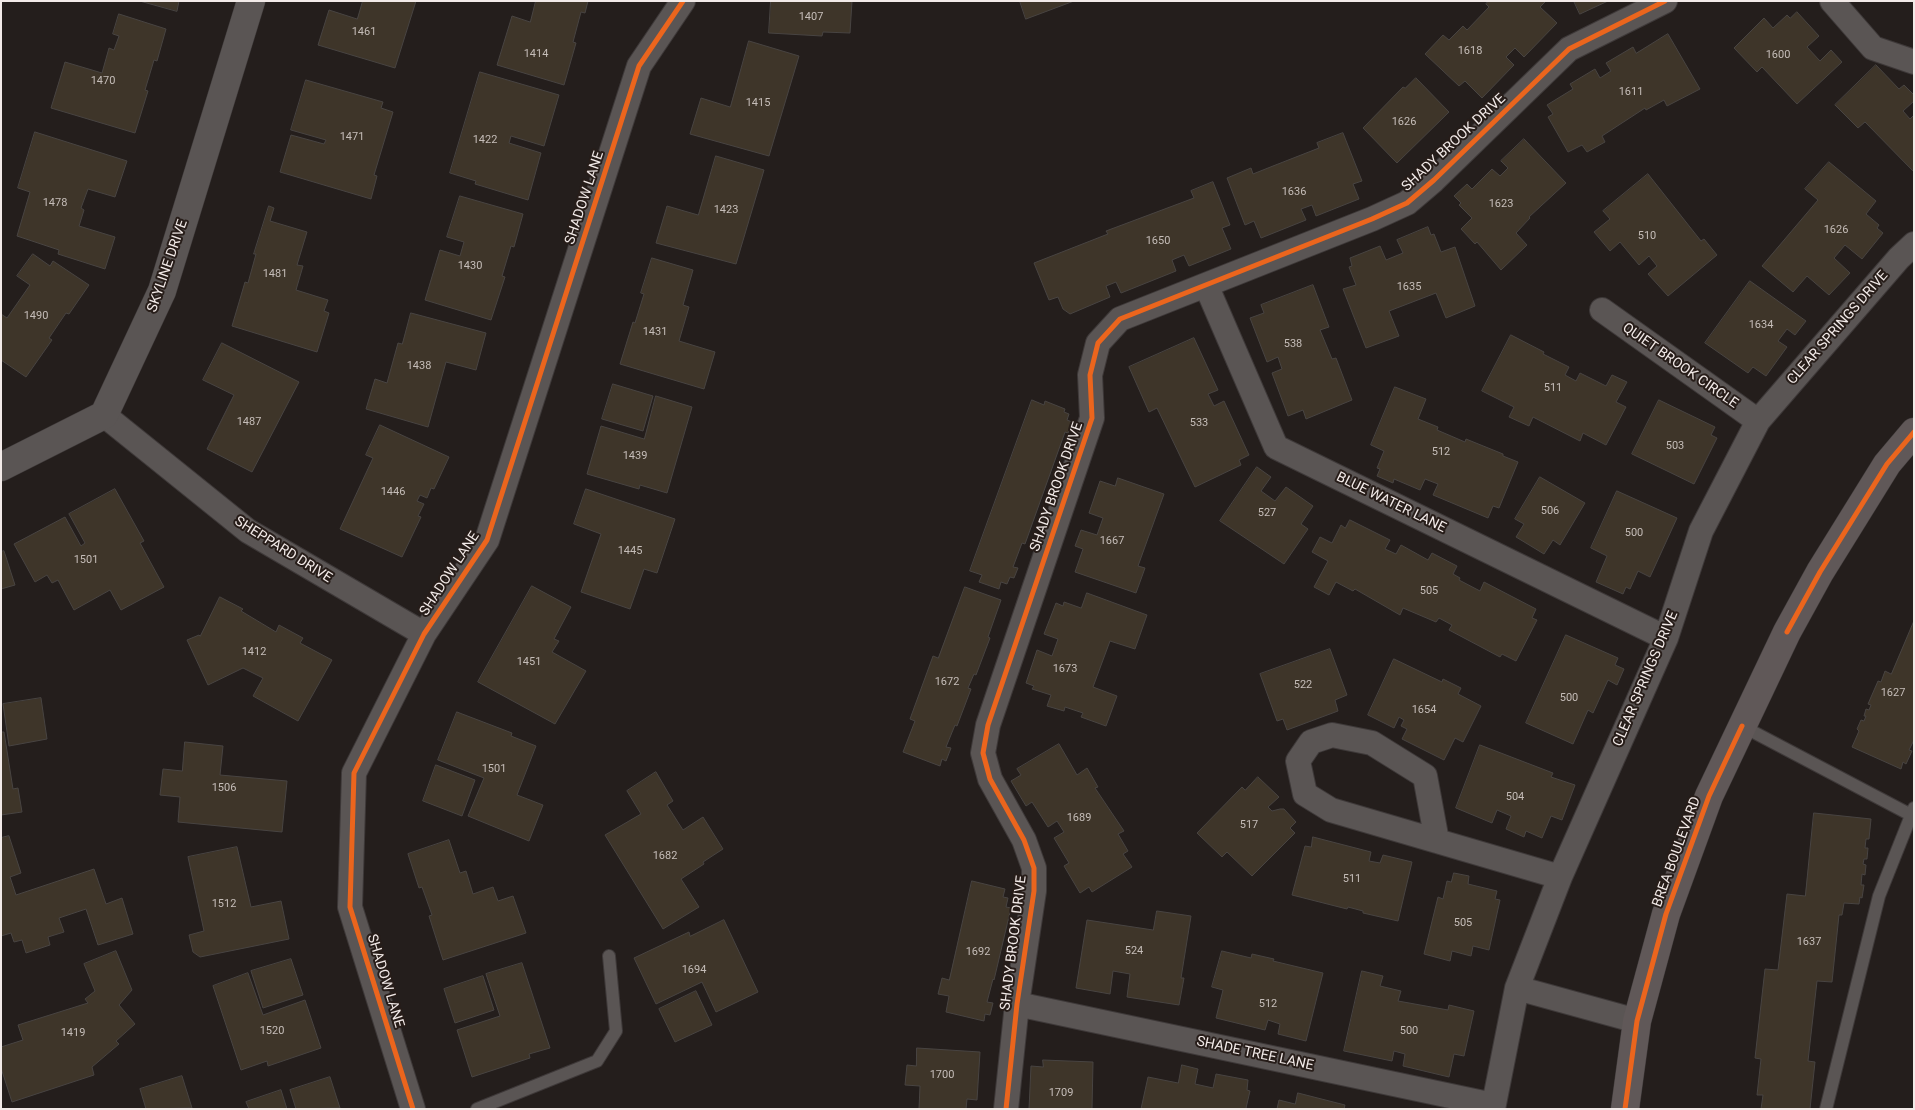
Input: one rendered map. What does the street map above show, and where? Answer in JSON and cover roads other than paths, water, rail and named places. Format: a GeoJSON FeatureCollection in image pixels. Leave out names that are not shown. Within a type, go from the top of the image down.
{"type":"FeatureCollection","features":[{"type":"Feature","properties":{"kind":"main road","name":"BREA BOULEVARD"},"geometry":{"type":"LineString","coordinates":[[1625,1109],[1638,1021],[1666,914],[1709,796],[1786,632],[1820,572],[1887,464],[1914,432]]}},
{"type":"Feature","properties":{"kind":"street","name":"SKYLINE DRIVE"},"geometry":{"type":"LineString","coordinates":[[104,415],[162,291],[251,1]]}},
{"type":"Feature","properties":{"kind":"street","name":"SHADOW LANE"},"geometry":{"type":"LineString","coordinates":[[413,1109],[350,907],[354,773],[424,634],[487,540],[639,66],[683,1]]}},
{"type":"Feature","properties":{"kind":"street","name":"SHADY BROOK DRIVE"},"geometry":{"type":"LineString","coordinates":[[1006,1109],[1017,1004],[1034,891],[1034,868],[1024,840],[990,779],[983,753],[988,725],[1092,418],[1090,375],[1098,343],[1120,319],[1363,223],[1407,203],[1434,180],[1568,49],[1665,1]]}},
{"type":"Feature","properties":{"kind":"street"},"geometry":{"type":"LineString","coordinates":[[1832,1],[1873,48],[1914,62]]}},
{"type":"Feature","properties":{"kind":"street","name":"CLEAR SPRINGS DRIVE"},"geometry":{"type":"LineString","coordinates":[[1493,1107],[1517,988],[1560,876],[1666,638],[1701,531],[1758,421],[1899,258],[1914,244]]}},
{"type":"Feature","properties":{"kind":"street","name":"BLUE WATER LANE"},"geometry":{"type":"LineString","coordinates":[[1206,285],[1276,447],[1666,638]]}},
{"type":"Feature","properties":{"kind":"street","name":"QUIET BROOK CIRCLE"},"geometry":{"type":"LineString","coordinates":[[1602,310],[1758,421]]}},
{"type":"Feature","properties":{"kind":"street"},"geometry":{"type":"LineString","coordinates":[[1,467],[104,415]]}},
{"type":"Feature","properties":{"kind":"street","name":"SHEPPARD DRIVE"},"geometry":{"type":"LineString","coordinates":[[104,415],[248,531],[424,634]]}},
{"type":"Feature","properties":{"kind":"street"},"geometry":{"type":"LineString","coordinates":[[1437,841],[1424,776],[1372,743],[1332,735],[1311,742],[1298,762],[1305,794],[1331,810],[1437,841],[1560,876]]}},
{"type":"Feature","properties":{"kind":"street"},"geometry":{"type":"LineString","coordinates":[[1517,988],[1638,1021]]}},
{"type":"Feature","properties":{"kind":"street","name":"SHADE TREE LANE"},"geometry":{"type":"LineString","coordinates":[[1017,1004],[1493,1107]]}},
{"type":"Feature","properties":{"kind":"lane"},"geometry":{"type":"LineString","coordinates":[[1742,726],[1912,811],[1879,896],[1826,1109]]}},
{"type":"Feature","properties":{"kind":"lane"},"geometry":{"type":"LineString","coordinates":[[477,1109],[597,1061],[616,1031],[609,956]]}}]}
